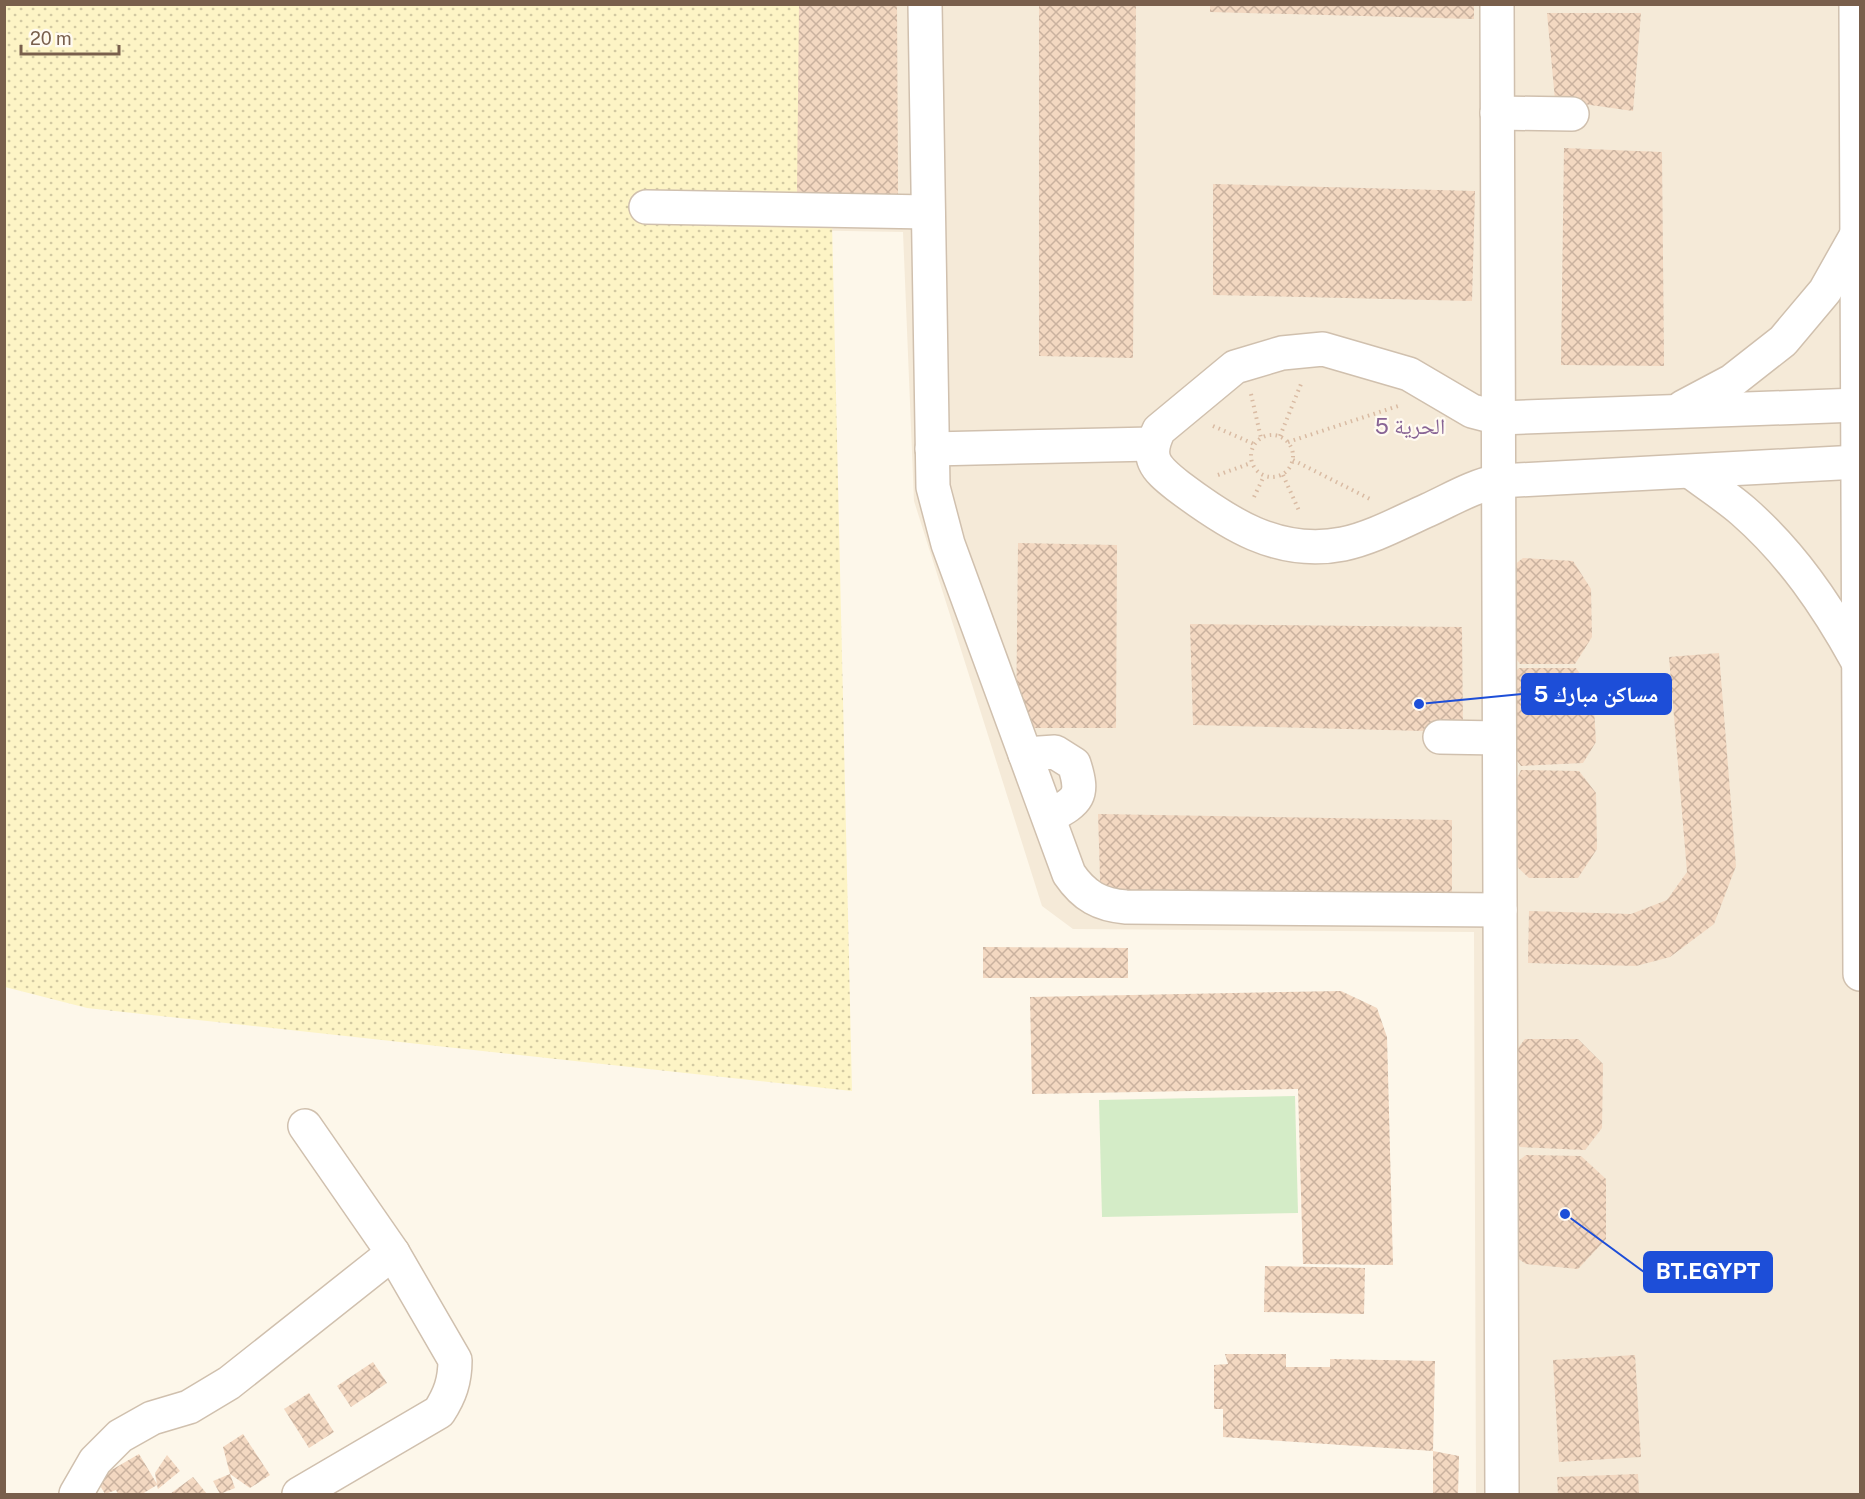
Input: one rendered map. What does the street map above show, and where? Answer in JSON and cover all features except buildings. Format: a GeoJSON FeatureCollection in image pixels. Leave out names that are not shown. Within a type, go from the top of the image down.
{"type":"FeatureCollection","features":[{"type":"Feature","properties":{"kind":"street"},"geometry":{"type":"LineString","coordinates":[[925,4],[933,487],[948,544],[1070,874],[1079,888],[1109,905],[1500,910]]}},
{"type":"Feature","properties":{"kind":"street"},"geometry":{"type":"LineString","coordinates":[[1497,4],[1502,1494]]}},
{"type":"Feature","properties":{"kind":"street"},"geometry":{"type":"LineString","coordinates":[[1856,4],[1860,974]]}},
{"type":"Feature","properties":{"kind":"street"},"geometry":{"type":"LineString","coordinates":[[1497,113],[1572,114]]}},
{"type":"Feature","properties":{"kind":"street"},"geometry":{"type":"LineString","coordinates":[[646,207],[928,212]]}},
{"type":"Feature","properties":{"kind":"street"},"geometry":{"type":"LineString","coordinates":[[1674,411],[1732,381],[1783,341],[1825,291],[1857,235]]}},
{"type":"Feature","properties":{"kind":"street"},"geometry":{"type":"LineString","coordinates":[[1858,405],[1499,418],[1472,411],[1408,374],[1323,349],[1282,353],[1235,367],[1159,430],[1152,444],[1153,461],[1163,474],[1214,513],[1254,536],[1298,546],[1343,544],[1408,519],[1476,485],[1499,481],[1858,462]]}},
{"type":"Feature","properties":{"kind":"street"},"geometry":{"type":"LineString","coordinates":[[932,449],[1152,444]]}},
{"type":"Feature","properties":{"kind":"street"},"geometry":{"type":"LineString","coordinates":[[1691,472],[1743,511],[1788,556],[1827,607],[1858,663]]}},
{"type":"Feature","properties":{"kind":"street"},"geometry":{"type":"LineString","coordinates":[[1440,737],[1499,738]]}},
{"type":"Feature","properties":{"kind":"street"},"geometry":{"type":"LineString","coordinates":[[299,1494],[439,1412],[448,1398],[454,1380],[455,1360],[393,1253],[305,1126]]}},
{"type":"Feature","properties":{"kind":"street"},"geometry":{"type":"LineString","coordinates":[[76,1494],[95,1461],[120,1436],[152,1418],[189,1407],[229,1383],[393,1253]]}},
{"type":"Feature","properties":{"kind":"path"},"geometry":{"type":"LineString","coordinates":[[1280,436],[1315,350]]}},
{"type":"Feature","properties":{"kind":"path"},"geometry":{"type":"LineString","coordinates":[[1245,364],[1261,438]]}},
{"type":"Feature","properties":{"kind":"path"},"geometry":{"type":"LineString","coordinates":[[1288,442],[1440,393]]}},
{"type":"Feature","properties":{"kind":"path"},"geometry":{"type":"LineString","coordinates":[[1293,460],[1283,476],[1273,478],[1256,471],[1251,463],[1250,453],[1254,444],[1261,438],[1280,436],[1288,442],[1293,460],[1408,519]]}},
{"type":"Feature","properties":{"kind":"shaded area"},"geometry":{"type":"Polygon","coordinates":[[[728,5],[1860,5],[1860,1494],[1476,1494],[1474,932],[1073,929],[1042,906],[914,501],[903,232],[729,229],[728,5]]]}},
{"type":"Feature","properties":{"kind":"sand"},"geometry":{"type":"Polygon","coordinates":[[[4,5],[827,5],[852,1091],[87,1008],[5,987],[4,5]]]}},
{"type":"Feature","properties":{"kind":"green space"},"geometry":{"type":"Polygon","coordinates":[[[1295,1096],[1298,1213],[1102,1217],[1099,1100],[1295,1096]]]}},
{"type":"Feature","properties":{"kind":"place","name":"مساكن مبارك 5"},"geometry":{"type":"Point","coordinates":[1419,704]}},
{"type":"Feature","properties":{"kind":"place","name":"BT.EGYPT"},"geometry":{"type":"Point","coordinates":[1565,1214]}},
{"type":"Feature","properties":{"kind":"district","name":"الحرية 5"},"geometry":{"type":"Point","coordinates":[1410,426]}}]}
